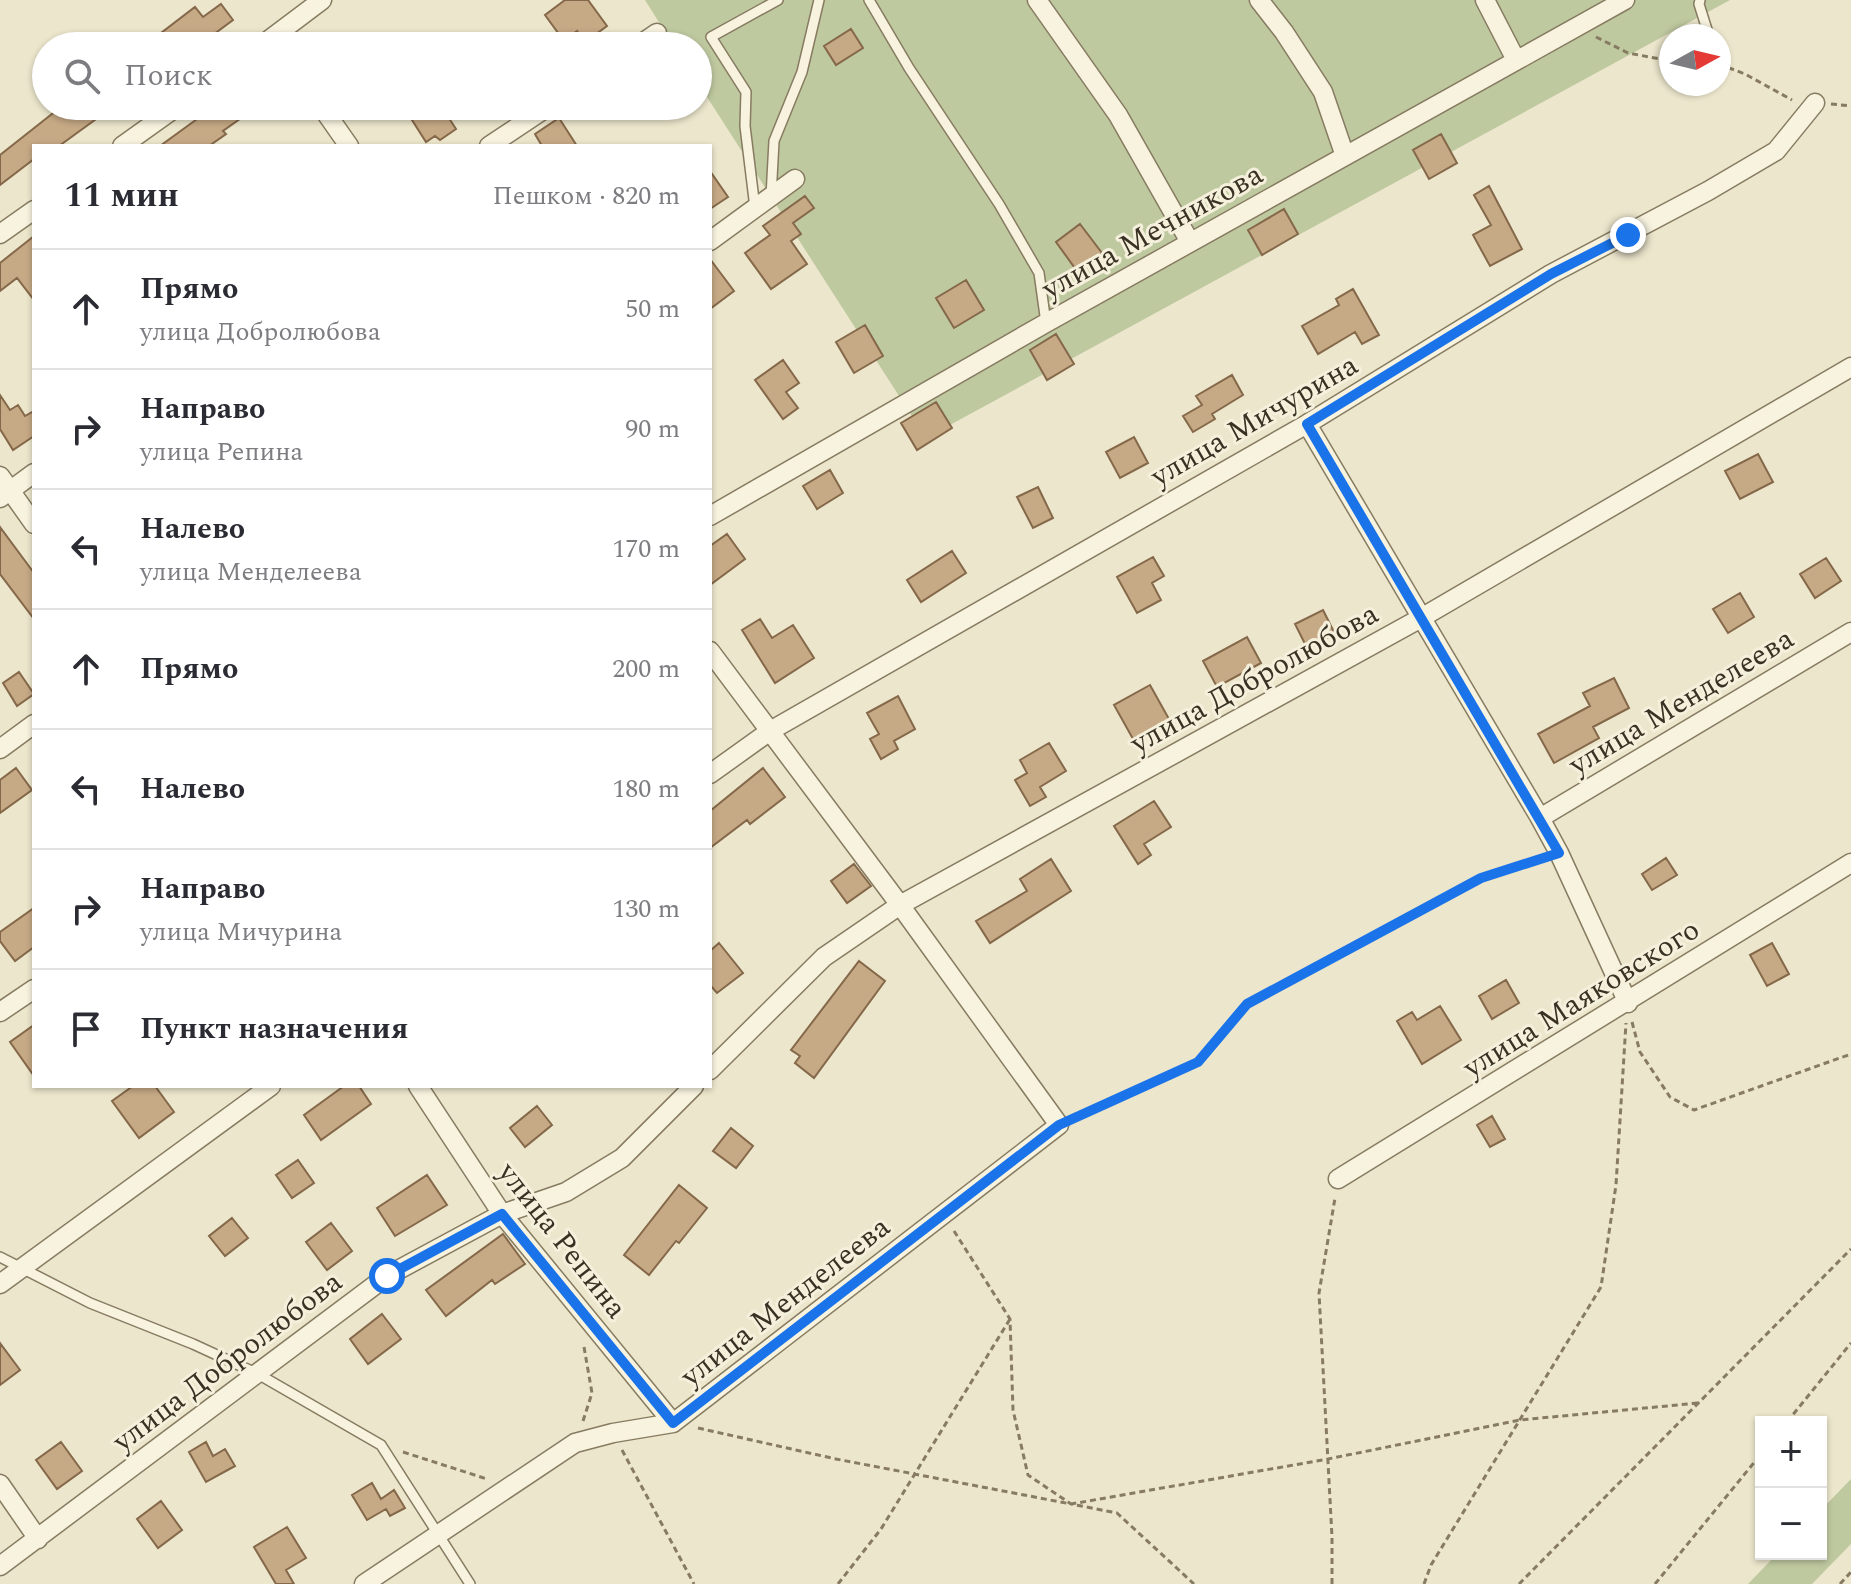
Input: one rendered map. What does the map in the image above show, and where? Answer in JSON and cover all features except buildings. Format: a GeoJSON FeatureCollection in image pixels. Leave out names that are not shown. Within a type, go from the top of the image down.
{"type":"FeatureCollection","features":[{"type":"Feature","properties":{"kind":"street"},"geometry":{"type":"LineString","coordinates":[[284,32],[322,0]]}},
{"type":"Feature","properties":{"kind":"street"},"geometry":{"type":"LineString","coordinates":[[1037,0],[1118,115],[1190,242]]}},
{"type":"Feature","properties":{"kind":"street"},"geometry":{"type":"LineString","coordinates":[[1259,0],[1323,92],[1345,156]]}},
{"type":"Feature","properties":{"kind":"street"},"geometry":{"type":"LineString","coordinates":[[1485,0],[1516,60]]}},
{"type":"Feature","properties":{"kind":"street","name":"улица Мечникова"},"geometry":{"type":"LineString","coordinates":[[712,515],[1046,323],[1625,0]]}},
{"type":"Feature","properties":{"kind":"street","name":"улица Мичурина"},"geometry":{"type":"LineString","coordinates":[[712,773],[770,731],[1307,424],[1551,274],[1708,191],[1776,151],[1815,103]]}},
{"type":"Feature","properties":{"kind":"street"},"geometry":{"type":"LineString","coordinates":[[125,144],[158,120]]}},
{"type":"Feature","properties":{"kind":"street"},"geometry":{"type":"LineString","coordinates":[[331,120],[348,144]]}},
{"type":"Feature","properties":{"kind":"street"},"geometry":{"type":"LineString","coordinates":[[492,144],[528,120]]}},
{"type":"Feature","properties":{"kind":"street"},"geometry":{"type":"LineString","coordinates":[[712,240],[795,179]]}},
{"type":"Feature","properties":{"kind":"street"},"geometry":{"type":"LineString","coordinates":[[0,234],[32,211]]}},
{"type":"Feature","properties":{"kind":"street","name":"улица Добролюбова"},"geometry":{"type":"LineString","coordinates":[[712,1068],[824,957],[900,905],[1421,618],[1851,367]]}},
{"type":"Feature","properties":{"kind":"street"},"geometry":{"type":"LineString","coordinates":[[1307,424],[1540,818],[1628,1003]]}},
{"type":"Feature","properties":{"kind":"street"},"geometry":{"type":"LineString","coordinates":[[32,474],[4,488],[32,522]]}},
{"type":"Feature","properties":{"kind":"street","name":"улица Менделеева"},"geometry":{"type":"LineString","coordinates":[[1540,818],[1851,632]]}},
{"type":"Feature","properties":{"kind":"street"},"geometry":{"type":"LineString","coordinates":[[712,654],[1059,1125]]}},
{"type":"Feature","properties":{"kind":"street"},"geometry":{"type":"LineString","coordinates":[[0,749],[32,725]]}},
{"type":"Feature","properties":{"kind":"street","name":"улица Маяковского"},"geometry":{"type":"LineString","coordinates":[[1338,1179],[1851,863]]}},
{"type":"Feature","properties":{"kind":"street"},"geometry":{"type":"LineString","coordinates":[[0,1012],[32,990]]}},
{"type":"Feature","properties":{"kind":"street"},"geometry":{"type":"LineString","coordinates":[[0,1284],[268,1088]]}},
{"type":"Feature","properties":{"kind":"street","name":"улица Репина"},"geometry":{"type":"LineString","coordinates":[[419,1088],[502,1214],[673,1423]]}},
{"type":"Feature","properties":{"kind":"street","name":"улица Добролюбова"},"geometry":{"type":"LineString","coordinates":[[0,1566],[387,1276],[502,1214],[566,1192],[622,1158],[692,1088]]}},
{"type":"Feature","properties":{"kind":"street","name":"улица Менделеева"},"geometry":{"type":"LineString","coordinates":[[364,1584],[575,1443],[673,1423],[1059,1125]]}},
{"type":"Feature","properties":{"kind":"street"},"geometry":{"type":"LineString","coordinates":[[0,1484],[38,1539]]}},
{"type":"Feature","properties":{"kind":"lane"},"geometry":{"type":"LineString","coordinates":[[712,36],[778,0]]}},
{"type":"Feature","properties":{"kind":"lane"},"geometry":{"type":"LineString","coordinates":[[771,197],[774,141],[802,72],[819,0]]}},
{"type":"Feature","properties":{"kind":"lane"},"geometry":{"type":"LineString","coordinates":[[869,0],[909,68],[999,204],[1039,273],[1046,323]]}},
{"type":"Feature","properties":{"kind":"lane"},"geometry":{"type":"LineString","coordinates":[[1700,0],[1705,24]]}},
{"type":"Feature","properties":{"kind":"lane"},"geometry":{"type":"LineString","coordinates":[[712,39],[746,92],[745,126],[755,208]]}},
{"type":"Feature","properties":{"kind":"lane"},"geometry":{"type":"LineString","coordinates":[[0,1257],[90,1303],[258,1374],[381,1445],[470,1584]]}},
{"type":"Feature","properties":{"kind":"path"},"geometry":{"type":"LineString","coordinates":[[1581,24],[1598,39],[1628,53],[1659,59]]}},
{"type":"Feature","properties":{"kind":"path"},"geometry":{"type":"LineString","coordinates":[[1731,69],[1798,103],[1851,106]]}},
{"type":"Feature","properties":{"kind":"path"},"geometry":{"type":"LineString","coordinates":[[1059,1125],[1198,1062],[1247,1004],[1481,878],[1559,853]]}},
{"type":"Feature","properties":{"kind":"path"},"geometry":{"type":"LineString","coordinates":[[1628,1003],[1640,1052],[1670,1097],[1694,1110],[1851,1054]]}},
{"type":"Feature","properties":{"kind":"path"},"geometry":{"type":"LineString","coordinates":[[1424,1584],[1431,1565],[1601,1287],[1616,1185],[1628,1003]]}},
{"type":"Feature","properties":{"kind":"path"},"geometry":{"type":"LineString","coordinates":[[1332,1584],[1319,1293],[1338,1179]]}},
{"type":"Feature","properties":{"kind":"path"},"geometry":{"type":"LineString","coordinates":[[943,1214],[1010,1319],[1013,1410],[1028,1475],[1071,1504],[1328,1459],[1520,1420],[1698,1403]]}},
{"type":"Feature","properties":{"kind":"path"},"geometry":{"type":"LineString","coordinates":[[1519,1584],[1851,1249]]}},
{"type":"Feature","properties":{"kind":"path"},"geometry":{"type":"LineString","coordinates":[[575,1443],[592,1393],[577,1306]]}},
{"type":"Feature","properties":{"kind":"path"},"geometry":{"type":"LineString","coordinates":[[838,1584],[881,1529],[1010,1319]]}},
{"type":"Feature","properties":{"kind":"path"},"geometry":{"type":"LineString","coordinates":[[1792,1416],[1851,1343]]}},
{"type":"Feature","properties":{"kind":"path"},"geometry":{"type":"LineString","coordinates":[[673,1423],[1117,1513],[1194,1584]]}},
{"type":"Feature","properties":{"kind":"path"},"geometry":{"type":"LineString","coordinates":[[613,1433],[694,1584]]}},
{"type":"Feature","properties":{"kind":"path"},"geometry":{"type":"LineString","coordinates":[[381,1445],[510,1486]]}},
{"type":"Feature","properties":{"kind":"path"},"geometry":{"type":"LineString","coordinates":[[1655,1584],[1755,1461]]}},
{"type":"Feature","properties":{"kind":"path"},"geometry":{"type":"LineString","coordinates":[[1840,1584],[1851,1572]]}},
{"type":"Feature","properties":{"kind":"green space"},"geometry":{"type":"Polygon","coordinates":[[[645,0],[1730,0],[1686,24],[1659,24],[1659,39],[926,438],[712,105],[712,32],[665,32],[645,0]]]}},
{"type":"Feature","properties":{"kind":"green space"},"geometry":{"type":"Polygon","coordinates":[[[1851,1479],[1851,1544],[1812,1584],[1748,1584],[1771,1560],[1827,1560],[1827,1504],[1851,1479]]]}},
{"type":"Feature","properties":{"kind":"route"},"geometry":{"type":"LineString","coordinates":[[387,1276],[502,1214],[673,1423],[1059,1125],[1198,1062],[1247,1004],[1481,878],[1559,853],[1307,424],[1551,274],[1628,235]]}}]}
